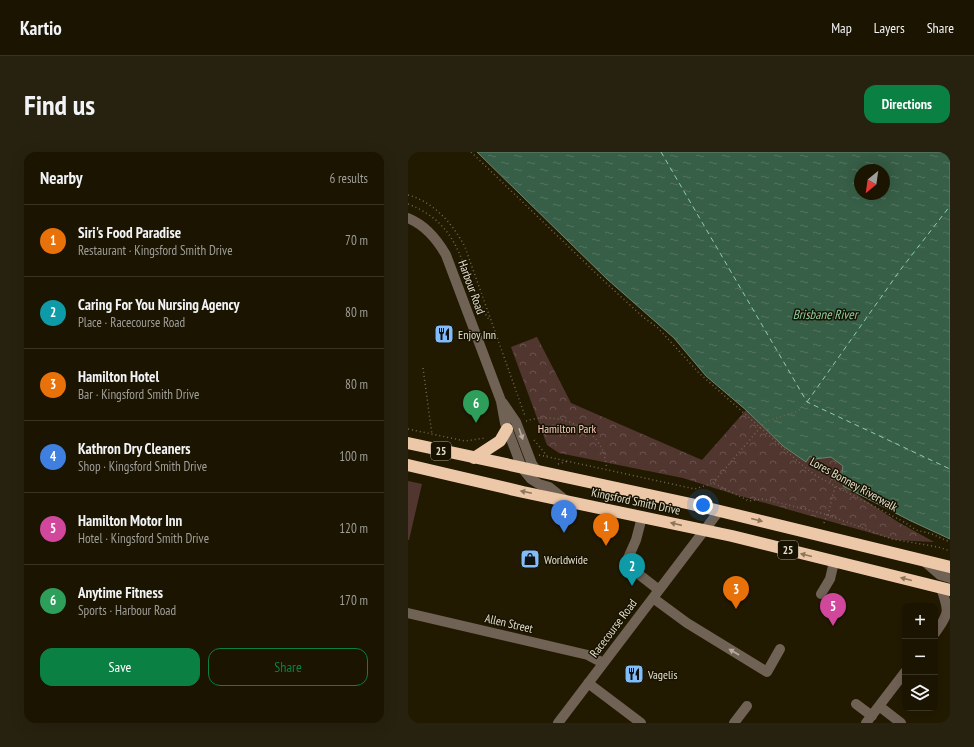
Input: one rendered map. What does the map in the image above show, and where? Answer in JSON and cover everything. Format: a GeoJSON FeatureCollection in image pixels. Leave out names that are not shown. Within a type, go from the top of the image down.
{"type":"FeatureCollection","features":[{"type":"Feature","properties":{"kind":"highway"},"geometry":{"type":"LineString","coordinates":[[474,458],[500,441],[507,429]]}},
{"type":"Feature","properties":{"kind":"highway","name":"Kingsford Smith Drive"},"geometry":{"type":"LineString","coordinates":[[408,443],[719,511],[950,567]]}},
{"type":"Feature","properties":{"kind":"highway","name":"Kingsford Smith Drive"},"geometry":{"type":"LineString","coordinates":[[408,465],[704,530],[945,589]]}},
{"type":"Feature","properties":{"kind":"street","name":"Harbour Road"},"geometry":{"type":"LineString","coordinates":[[408,218],[423,227],[433,236],[446,254],[502,401],[507,429],[522,468],[531,479],[539,484],[549,487],[565,500]]}},
{"type":"Feature","properties":{"kind":"street","name":"Harbour Road"},"geometry":{"type":"LineString","coordinates":[[502,401],[516,422],[532,464],[538,472]]}},
{"type":"Feature","properties":{"kind":"street","name":"Racecourse Road"},"geometry":{"type":"LineString","coordinates":[[558,723],[719,511]]}},
{"type":"Feature","properties":{"kind":"street"},"geometry":{"type":"LineString","coordinates":[[642,517],[636,540],[629,554],[628,563],[656,594],[687,623],[768,672],[780,649]]}},
{"type":"Feature","properties":{"kind":"street"},"geometry":{"type":"LineString","coordinates":[[924,561],[940,575],[950,578]]}},
{"type":"Feature","properties":{"kind":"street"},"geometry":{"type":"LineString","coordinates":[[821,594],[830,579],[834,562]]}},
{"type":"Feature","properties":{"kind":"street"},"geometry":{"type":"LineString","coordinates":[[938,630],[947,619],[945,589]]}},
{"type":"Feature","properties":{"kind":"street","name":"Allen Street"},"geometry":{"type":"LineString","coordinates":[[408,613],[588,655],[603,663]]}},
{"type":"Feature","properties":{"kind":"street"},"geometry":{"type":"LineString","coordinates":[[856,704],[869,719],[903,675]]}},
{"type":"Feature","properties":{"kind":"street"},"geometry":{"type":"LineString","coordinates":[[588,683],[641,723]]}},
{"type":"Feature","properties":{"kind":"street"},"geometry":{"type":"LineString","coordinates":[[734,723],[747,706]]}},
{"type":"Feature","properties":{"kind":"street"},"geometry":{"type":"LineString","coordinates":[[879,706],[901,723]]}},
{"type":"Feature","properties":{"kind":"path","name":"Lores Bonney Riverwalk"},"geometry":{"type":"LineString","coordinates":[[471,152],[599,277],[643,317],[658,328],[699,373],[801,464],[815,475],[904,522],[916,530],[932,534],[950,542]]}},
{"type":"Feature","properties":{"kind":"path"},"geometry":{"type":"LineString","coordinates":[[408,195],[422,200],[430,205],[449,222],[460,237],[488,310],[491,323],[526,421],[535,418],[564,420],[590,433],[598,442],[605,455],[607,469]]}},
{"type":"Feature","properties":{"kind":"path"},"geometry":{"type":"LineString","coordinates":[[423,368],[432,435]]}},
{"type":"Feature","properties":{"kind":"path"},"geometry":{"type":"LineString","coordinates":[[536,455],[547,456],[695,489],[713,483],[765,422],[798,411],[807,402]]}},
{"type":"Feature","properties":{"kind":"path"},"geometry":{"type":"LineString","coordinates":[[408,430],[465,441],[489,437]]}},
{"type":"Feature","properties":{"kind":"path"},"geometry":{"type":"LineString","coordinates":[[532,434],[539,448],[547,456]]}},
{"type":"Feature","properties":{"kind":"path"},"geometry":{"type":"LineString","coordinates":[[713,483],[748,501],[762,499],[827,515],[892,539],[938,547],[950,551]]}},
{"type":"Feature","properties":{"kind":"path"},"geometry":{"type":"LineString","coordinates":[[824,523],[835,486]]}},
{"type":"Feature","properties":{"kind":"green space","name":"Hamilton Park"},"geometry":{"type":"Polygon","coordinates":[[[537,337],[571,403],[702,460],[746,410],[783,446],[806,462],[810,456],[815,459],[831,457],[843,466],[841,478],[846,481],[844,486],[898,522],[934,542],[896,540],[730,493],[683,478],[559,453],[547,445],[511,347],[537,337]]]}},
{"type":"Feature","properties":{"kind":"green space"},"geometry":{"type":"Polygon","coordinates":[[[408,481],[422,484],[409,540],[408,540],[408,481]]]}},
{"type":"Feature","properties":{"kind":"water","name":"Brisbane River"},"geometry":{"type":"Polygon","coordinates":[[[477,152],[950,152],[950,539],[843,486],[846,481],[841,478],[843,466],[831,457],[815,459],[810,456],[806,462],[783,446],[746,410],[706,376],[674,338],[607,279],[477,152]]]}},
{"type":"Feature","properties":{"kind":"ferry route"},"geometry":{"type":"LineString","coordinates":[[661,152],[807,402],[950,469]]}},
{"type":"Feature","properties":{"kind":"ferry route"},"geometry":{"type":"LineString","coordinates":[[807,402],[901,269],[950,206]]}},
{"type":"Feature","properties":{"kind":"place","name":"Enjoy Inn"},"geometry":{"type":"Point","coordinates":[444,334]}},
{"type":"Feature","properties":{"kind":"place","name":"Anytime Fitness"},"geometry":{"type":"Point","coordinates":[476,423]}},
{"type":"Feature","properties":{"kind":"place","name":"Kathron Dry Cleaners"},"geometry":{"type":"Point","coordinates":[564,533]}},
{"type":"Feature","properties":{"kind":"place","name":"Siri's Food Paradise"},"geometry":{"type":"Point","coordinates":[606,546]}},
{"type":"Feature","properties":{"kind":"place","name":"Worldwide"},"geometry":{"type":"Point","coordinates":[530,559]}},
{"type":"Feature","properties":{"kind":"place","name":"Caring For You Nursing Agency"},"geometry":{"type":"Point","coordinates":[632,586]}},
{"type":"Feature","properties":{"kind":"place","name":"Hamilton Hotel"},"geometry":{"type":"Point","coordinates":[736,609]}},
{"type":"Feature","properties":{"kind":"place","name":"Hamilton Motor Inn"},"geometry":{"type":"Point","coordinates":[833,626]}},
{"type":"Feature","properties":{"kind":"place","name":"Vagelis"},"geometry":{"type":"Point","coordinates":[634,674]}}]}
